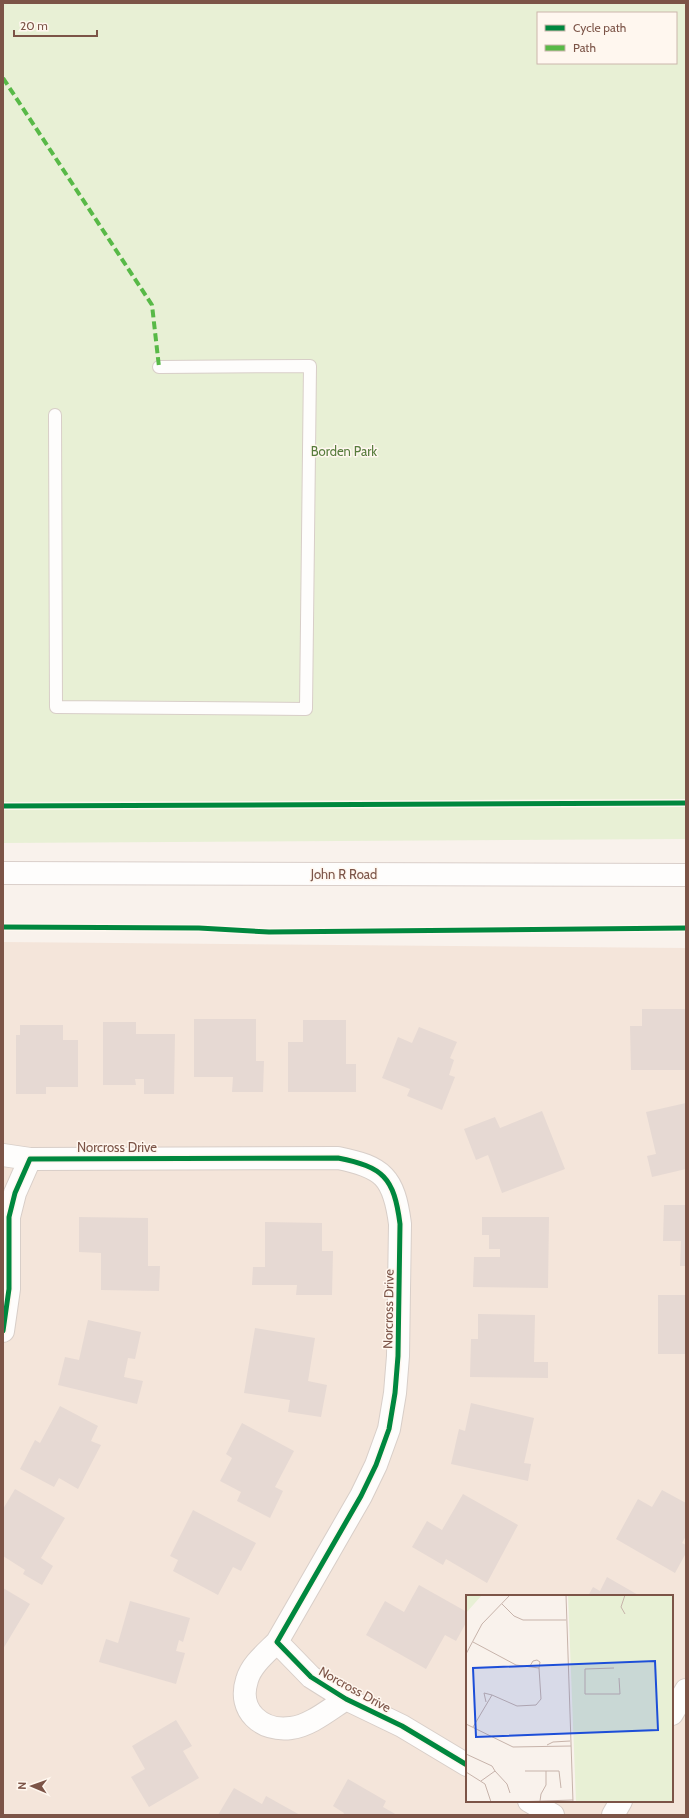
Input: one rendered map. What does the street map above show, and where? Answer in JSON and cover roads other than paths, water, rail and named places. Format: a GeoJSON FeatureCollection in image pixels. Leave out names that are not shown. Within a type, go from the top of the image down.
{"type":"FeatureCollection","features":[{"type":"Feature","properties":{"kind":"street","name":"John R Road"},"geometry":{"type":"LineString","coordinates":[[3,873],[686,875]]}},
{"type":"Feature","properties":{"kind":"street","name":"Norcross Drive"},"geometry":{"type":"LineString","coordinates":[[3,1155],[30,1159],[338,1158],[362,1163],[380,1172],[392,1188],[398,1206],[400,1224],[397,1371],[390,1429],[376,1465],[361,1496],[277,1642],[257,1662],[247,1680],[245,1694],[248,1707],[255,1719],[266,1727],[280,1729],[293,1728],[308,1722],[346,1699]]}},
{"type":"Feature","properties":{"kind":"street"},"geometry":{"type":"LineString","coordinates":[[3,1331],[9,1289],[6,1250],[9,1217],[15,1193],[30,1159]]}},
{"type":"Feature","properties":{"kind":"street","name":"Norcross Drive"},"geometry":{"type":"LineString","coordinates":[[277,1642],[310,1677],[346,1699],[402,1726],[466,1764]]}},
{"type":"Feature","properties":{"kind":"street"},"geometry":{"type":"LineString","coordinates":[[673,1712],[686,1690]]}},
{"type":"Feature","properties":{"kind":"street"},"geometry":{"type":"LineString","coordinates":[[531,1802],[553,1815]]}},
{"type":"Feature","properties":{"kind":"street"},"geometry":{"type":"LineString","coordinates":[[613,1815],[620,1802]]}},
{"type":"Feature","properties":{"kind":"lane"},"geometry":{"type":"LineString","coordinates":[[55,415],[56,707],[306,710],[310,366],[159,367]]}},
{"type":"Feature","properties":{"kind":"park label","name":"Borden Park"},"geometry":{"type":"Point","coordinates":[344,451]}}]}
